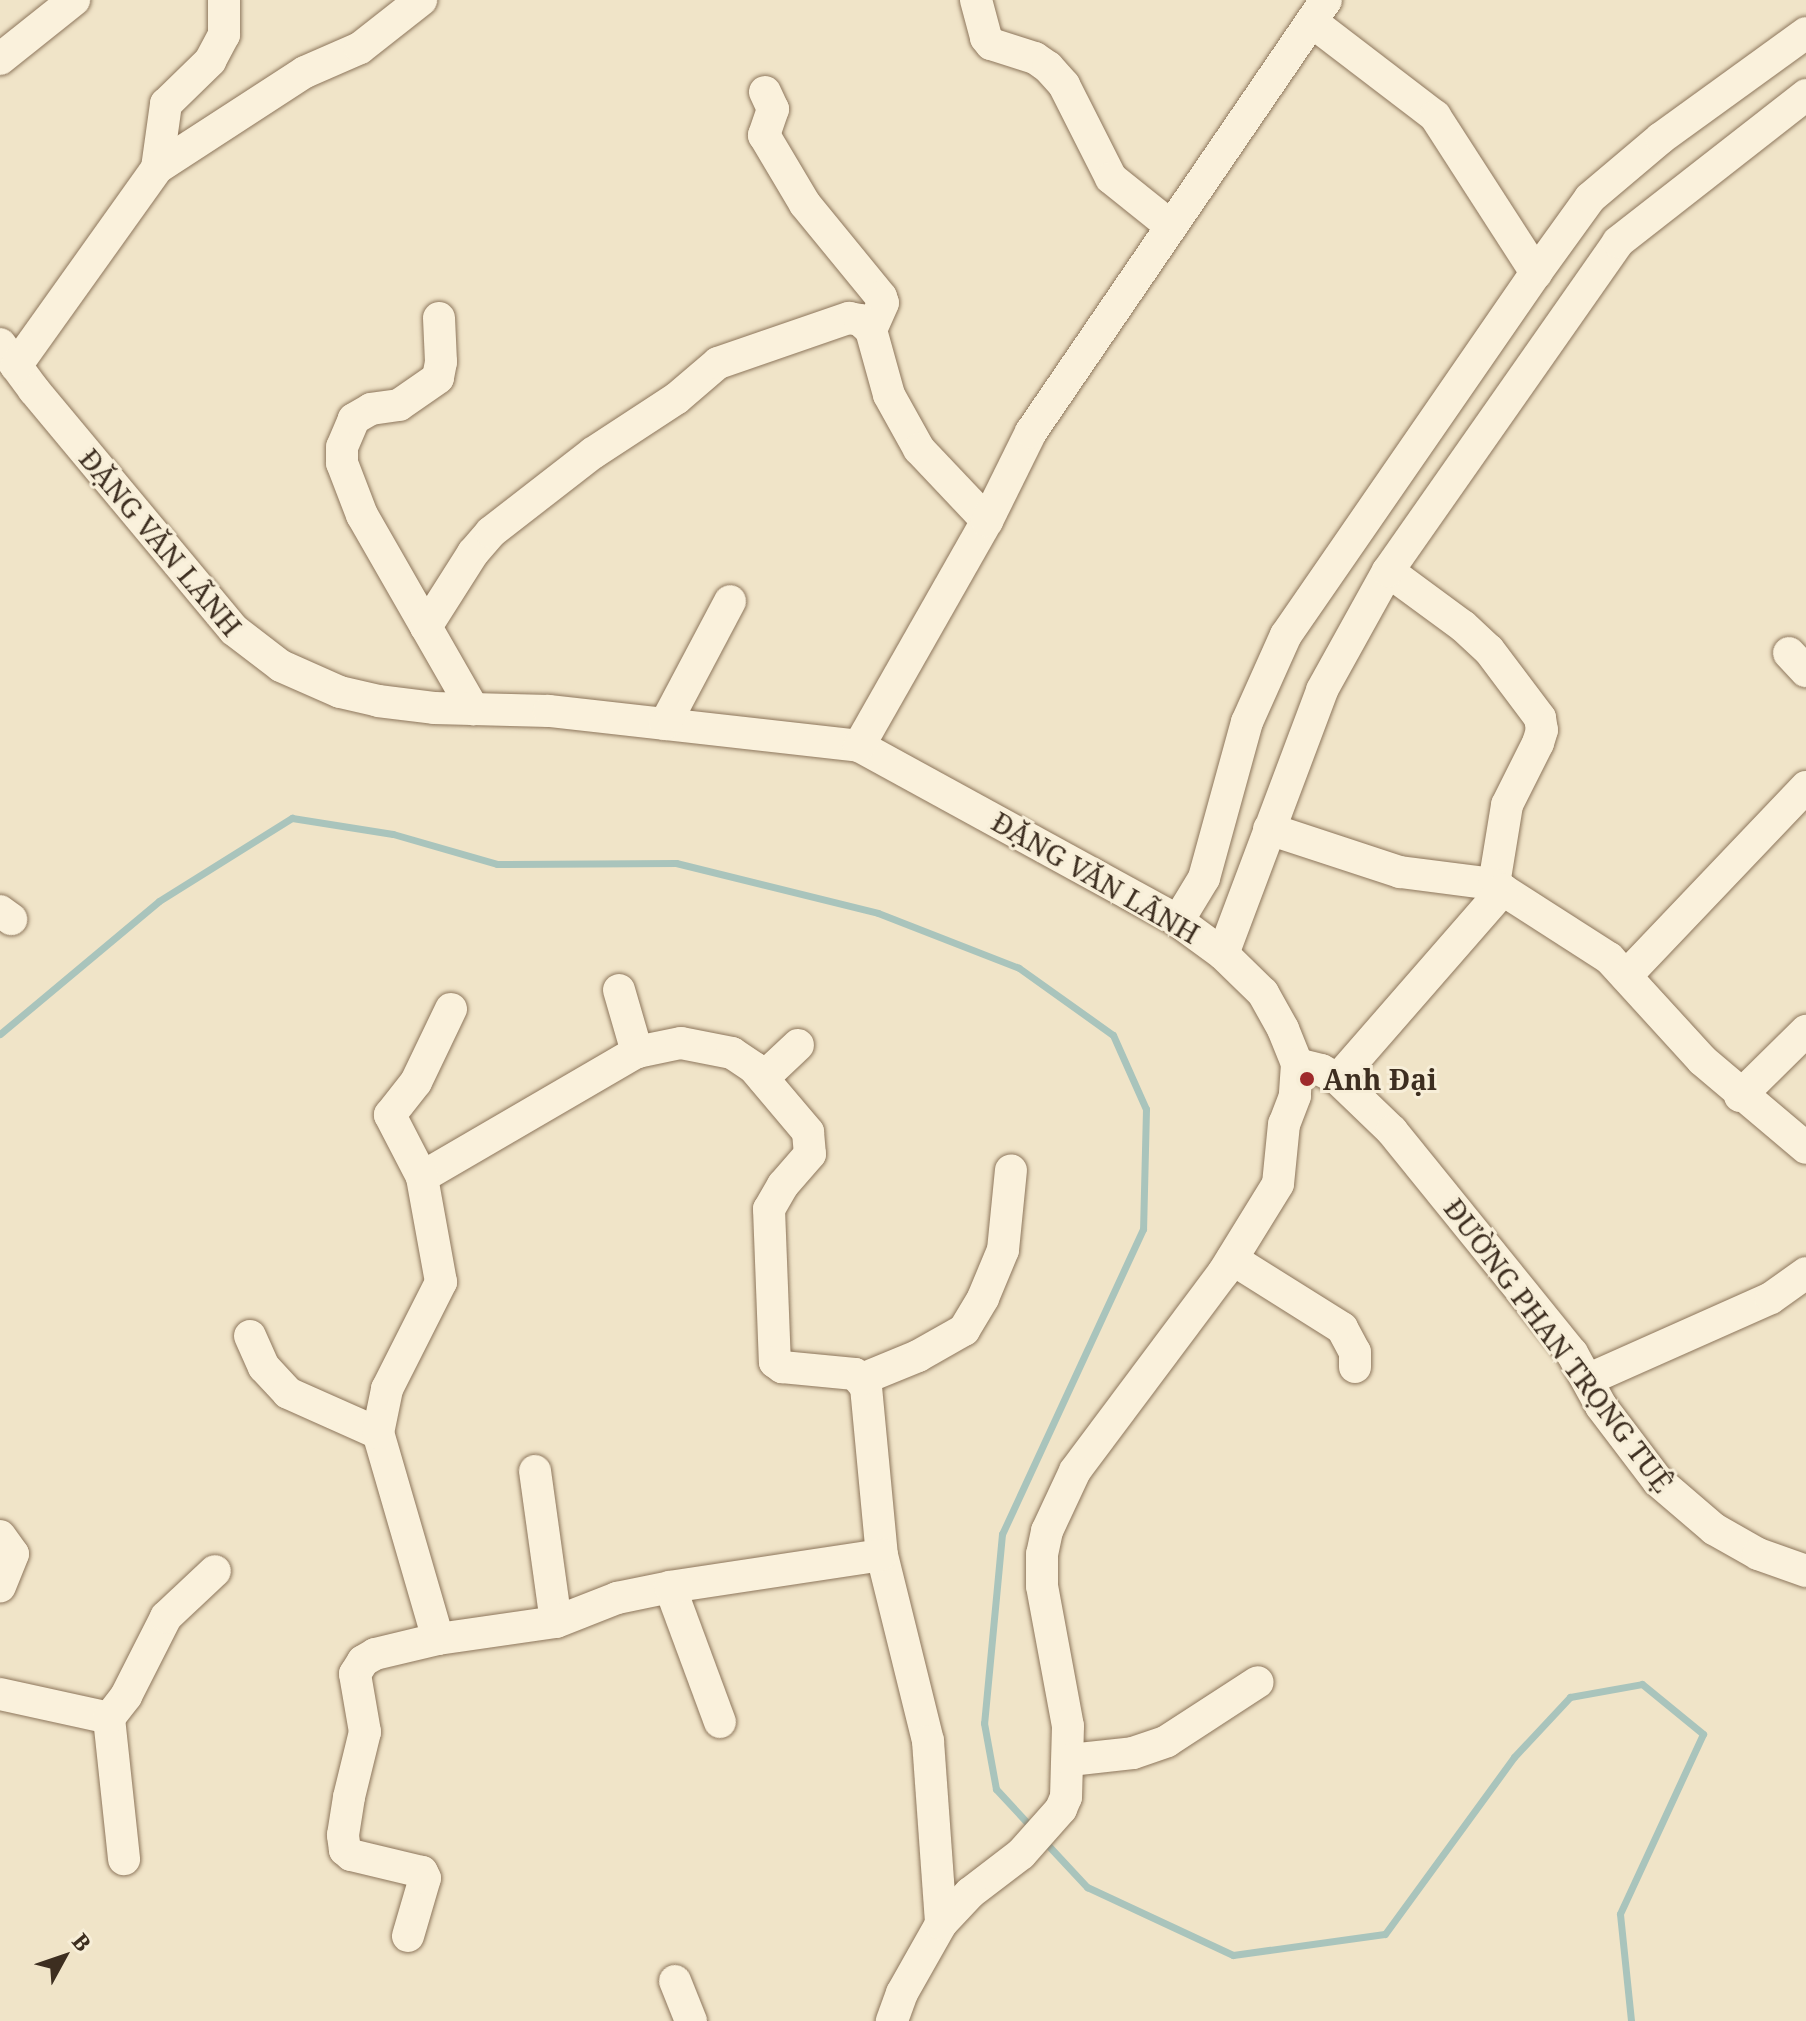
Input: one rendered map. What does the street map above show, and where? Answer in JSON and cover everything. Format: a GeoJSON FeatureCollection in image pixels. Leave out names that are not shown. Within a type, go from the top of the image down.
{"type":"FeatureCollection","features":[{"type":"Feature","properties":{"kind":"street"},"geometry":{"type":"LineString","coordinates":[[0,59],[74,0]]}},
{"type":"Feature","properties":{"kind":"street"},"geometry":{"type":"LineString","coordinates":[[157,168],[166,104],[210,61],[224,35],[224,0]]}},
{"type":"Feature","properties":{"kind":"street"},"geometry":{"type":"LineString","coordinates":[[8,355],[157,168],[305,72],[360,48],[421,0]]}},
{"type":"Feature","properties":{"kind":"street"},"geometry":{"type":"LineString","coordinates":[[976,0],[986,38],[991,44],[1035,58],[1048,67],[1071,96],[1111,178],[1171,226]]}},
{"type":"Feature","properties":{"kind":"street"},"geometry":{"type":"LineString","coordinates":[[859,746],[987,521],[1031,432],[1319,11],[1435,116],[1536,273]]}},
{"type":"Feature","properties":{"kind":"street"},"geometry":{"type":"LineString","coordinates":[[1178,921],[1204,878],[1247,722],[1286,635],[1536,273],[1590,198],[1661,138],[1806,33]]}},
{"type":"Feature","properties":{"kind":"street"},"geometry":{"type":"LineString","coordinates":[[765,92],[773,109],[764,135],[805,204],[881,297],[883,303],[871,330]]}},
{"type":"Feature","properties":{"kind":"street"},"geometry":{"type":"LineString","coordinates":[[1223,954],[1322,690],[1388,571],[1618,242],[1806,95]]}},
{"type":"Feature","properties":{"kind":"street"},"geometry":{"type":"LineString","coordinates":[[1581,211],[1618,242]]}},
{"type":"Feature","properties":{"kind":"street"},"geometry":{"type":"LineString","coordinates":[[439,318],[441,362],[434,384],[399,405],[371,409],[354,419],[342,447],[342,463],[362,515],[473,709]]}},
{"type":"Feature","properties":{"kind":"street"},"geometry":{"type":"LineString","coordinates":[[426,627],[473,553],[491,532],[593,453],[677,398],[718,363],[849,318],[860,320],[871,330],[889,395],[919,449],[987,521]]}},
{"type":"Feature","properties":{"kind":"street","name":"ĐẶNG VĂN LÃNH"},"geometry":{"type":"LineString","coordinates":[[8,355],[164,549],[245,642],[281,666],[350,695],[434,708],[549,711],[859,746],[1178,921],[1223,954],[1263,993],[1297,1064]]}},
{"type":"Feature","properties":{"kind":"street"},"geometry":{"type":"LineString","coordinates":[[1338,1079],[1498,887],[1507,805],[1542,730],[1540,718],[1489,650],[1463,626],[1388,571]]}},
{"type":"Feature","properties":{"kind":"street"},"geometry":{"type":"LineString","coordinates":[[665,724],[730,601]]}},
{"type":"Feature","properties":{"kind":"street"},"geometry":{"type":"LineString","coordinates":[[1626,976],[1806,787]]}},
{"type":"Feature","properties":{"kind":"street"},"geometry":{"type":"LineString","coordinates":[[1269,829],[1400,872],[1498,887],[1584,939],[1626,976],[1702,1060],[1740,1096],[1806,1148]]}},
{"type":"Feature","properties":{"kind":"street"},"geometry":{"type":"LineString","coordinates":[[619,990],[637,1052]]}},
{"type":"Feature","properties":{"kind":"street"},"geometry":{"type":"LineString","coordinates":[[438,1639],[378,1433],[387,1389],[441,1282],[422,1177],[390,1115],[416,1082],[451,1009]]}},
{"type":"Feature","properties":{"kind":"street"},"geometry":{"type":"LineString","coordinates":[[1740,1096],[1806,1031]]}},
{"type":"Feature","properties":{"kind":"street"},"geometry":{"type":"LineString","coordinates":[[422,1177],[637,1052],[681,1043],[732,1053],[763,1078],[808,1132],[810,1154],[783,1185],[769,1209],[775,1362],[782,1367],[855,1374],[866,1387],[882,1555],[928,1741],[941,1924]]}},
{"type":"Feature","properties":{"kind":"street"},"geometry":{"type":"LineString","coordinates":[[763,1078],[798,1045]]}},
{"type":"Feature","properties":{"kind":"street"},"geometry":{"type":"LineString","coordinates":[[892,2021],[914,1968],[941,1924],[970,1893],[1021,1854],[1061,1809],[1068,1789],[1070,1760],[1068,1726],[1042,1586],[1042,1554],[1047,1531],[1075,1471],[1232,1259],[1278,1184],[1284,1124],[1295,1096],[1297,1064]]}},
{"type":"Feature","properties":{"kind":"street","name":"ĐƯỜNG PHAN TRỌNG TUỆ"},"geometry":{"type":"LineString","coordinates":[[1297,1064],[1338,1079],[1392,1131],[1469,1222],[1589,1379],[1601,1406],[1642,1464],[1679,1503],[1714,1529],[1758,1554],[1806,1571]]}},
{"type":"Feature","properties":{"kind":"street"},"geometry":{"type":"LineString","coordinates":[[862,1379],[918,1356],[964,1330],[983,1298],[1003,1250],[1011,1170]]}},
{"type":"Feature","properties":{"kind":"street"},"geometry":{"type":"LineString","coordinates":[[1232,1259],[1342,1328],[1355,1352],[1355,1367]]}},
{"type":"Feature","properties":{"kind":"street"},"geometry":{"type":"LineString","coordinates":[[1589,1379],[1771,1298],[1806,1273]]}},
{"type":"Feature","properties":{"kind":"street"},"geometry":{"type":"LineString","coordinates":[[250,1336],[264,1367],[288,1393],[378,1433]]}},
{"type":"Feature","properties":{"kind":"street"},"geometry":{"type":"LineString","coordinates":[[535,1471],[556,1622]]}},
{"type":"Feature","properties":{"kind":"street"},"geometry":{"type":"LineString","coordinates":[[0,1536],[13,1554],[0,1586]]}},
{"type":"Feature","properties":{"kind":"street"},"geometry":{"type":"LineString","coordinates":[[408,1936],[425,1878],[422,1872],[351,1855],[345,1850],[343,1835],[349,1797],[365,1732],[355,1674],[363,1661],[375,1654],[438,1639],[556,1622],[617,1598],[670,1587],[882,1555]]}},
{"type":"Feature","properties":{"kind":"street"},"geometry":{"type":"LineString","coordinates":[[124,1859],[109,1718],[126,1696],[166,1617],[215,1571]]}},
{"type":"Feature","properties":{"kind":"street"},"geometry":{"type":"LineString","coordinates":[[670,1587],[720,1722]]}},
{"type":"Feature","properties":{"kind":"street"},"geometry":{"type":"LineString","coordinates":[[1070,1760],[1133,1753],[1167,1741],[1258,1682]]}},
{"type":"Feature","properties":{"kind":"street"},"geometry":{"type":"LineString","coordinates":[[0,1694],[109,1718]]}},
{"type":"Feature","properties":{"kind":"street"},"geometry":{"type":"LineString","coordinates":[[675,1981],[691,2021]]}},
{"type":"Feature","properties":{"kind":"waterway"},"geometry":{"type":"LineString","coordinates":[[0,1034],[159,901],[292,818],[393,834],[497,864],[676,863],[878,913],[1019,968],[1113,1035],[1146,1109],[1143,1229],[1002,1534],[984,1723],[996,1789],[1034,1830]]}},
{"type":"Feature","properties":{"kind":"waterway"},"geometry":{"type":"LineString","coordinates":[[1045,1842],[1087,1887],[1233,1955],[1385,1934],[1514,1757],[1570,1697],[1642,1684],[1703,1734],[1620,1914],[1631,2021]]}},
{"type":"Feature","properties":{"kind":"place","name":"Anh Đại"},"geometry":{"type":"Point","coordinates":[1307,1079]}}]}
